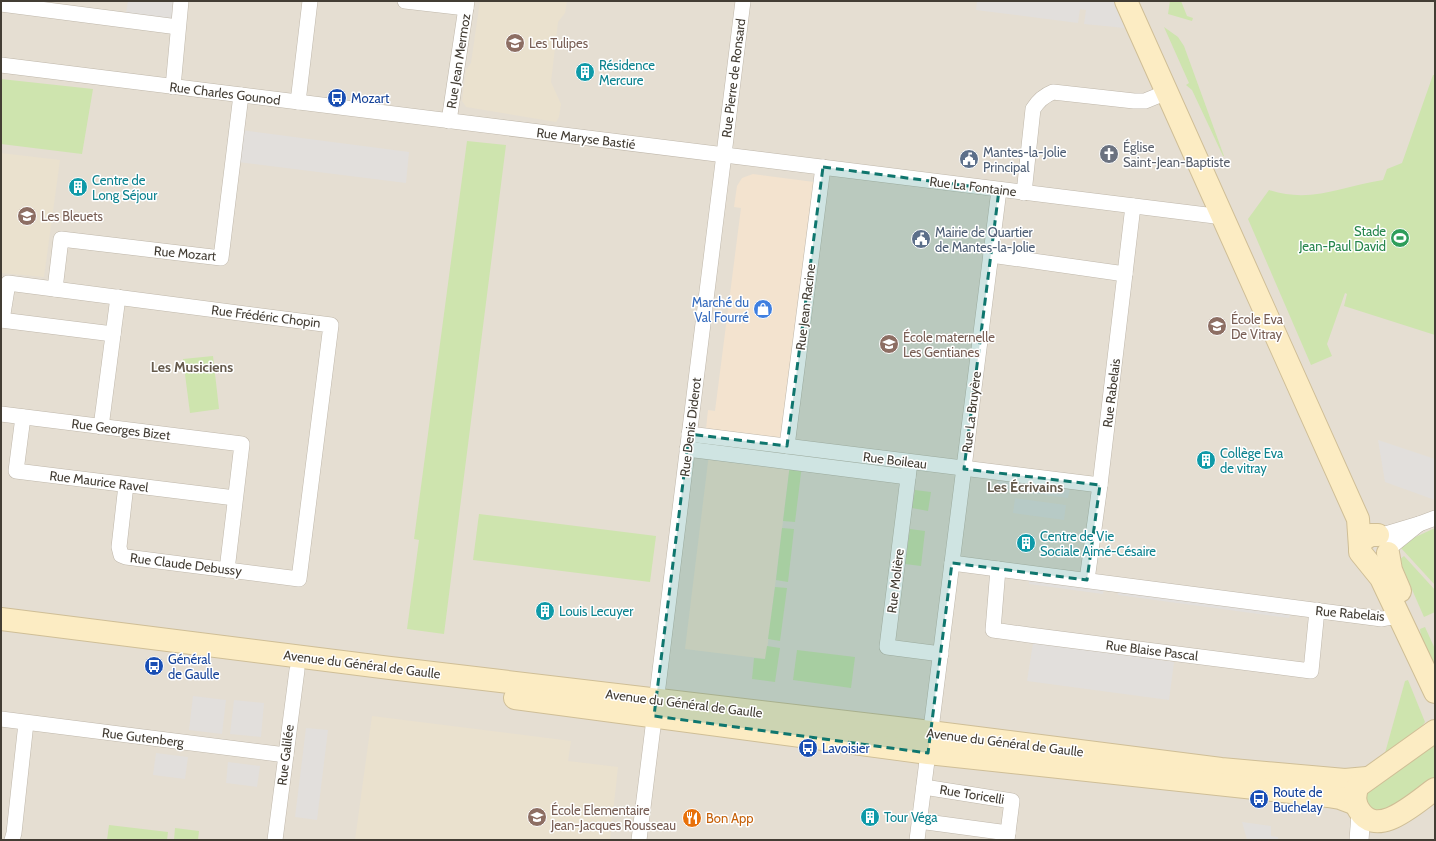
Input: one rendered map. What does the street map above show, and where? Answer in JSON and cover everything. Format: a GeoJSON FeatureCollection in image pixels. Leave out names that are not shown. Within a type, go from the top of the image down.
{"type":"FeatureCollection","features":[{"type":"Feature","properties":{"kind":"main road"},"geometry":{"type":"LineString","coordinates":[[1126,1],[1358,519],[1363,554],[1378,573],[1435,690]]}},
{"type":"Feature","properties":{"kind":"main road"},"geometry":{"type":"LineString","coordinates":[[1358,519],[1383,543],[1391,570],[1416,627],[1421,660]]}},
{"type":"Feature","properties":{"kind":"main road"},"geometry":{"type":"LineString","coordinates":[[1363,554],[1374,563],[1381,561],[1383,543]]}},
{"type":"Feature","properties":{"kind":"main road","name":"Avenue du Général de Gaulle"},"geometry":{"type":"LineString","coordinates":[[1,619],[390,668],[655,708]]}},
{"type":"Feature","properties":{"kind":"main road","name":"Avenue du Général de Gaulle"},"geometry":{"type":"LineString","coordinates":[[1,633],[297,670],[655,708],[1328,796],[1340,798],[1359,809],[1372,821],[1382,822]]}},
{"type":"Feature","properties":{"kind":"main road"},"geometry":{"type":"LineString","coordinates":[[1359,809],[1356,789],[1367,778],[1435,731]]}},
{"type":"Feature","properties":{"kind":"main road","name":"Avenue du Général de Gaulle"},"geometry":{"type":"LineString","coordinates":[[929,743],[1345,780],[1367,778]]}},
{"type":"Feature","properties":{"kind":"main road"},"geometry":{"type":"LineString","coordinates":[[1382,822],[1396,815],[1435,789]]}},
{"type":"Feature","properties":{"kind":"street"},"geometry":{"type":"LineString","coordinates":[[173,86],[181,1]]}},
{"type":"Feature","properties":{"kind":"street"},"geometry":{"type":"LineString","coordinates":[[298,102],[310,1]]}},
{"type":"Feature","properties":{"kind":"street"},"geometry":{"type":"LineString","coordinates":[[404,1],[466,5]]}},
{"type":"Feature","properties":{"kind":"street","name":"Rue Pierre de Ronsard"},"geometry":{"type":"LineString","coordinates":[[724,155],[743,1]]}},
{"type":"Feature","properties":{"kind":"street"},"geometry":{"type":"LineString","coordinates":[[1,4],[178,27]]}},
{"type":"Feature","properties":{"kind":"street","name":"Rue Jean Mermoz"},"geometry":{"type":"LineString","coordinates":[[449,121],[466,5]]}},
{"type":"Feature","properties":{"kind":"street","name":"Rue Charles Gounod"},"geometry":{"type":"LineString","coordinates":[[1,65],[449,121]]}},
{"type":"Feature","properties":{"kind":"street"},"geometry":{"type":"LineString","coordinates":[[1024,192],[1033,109],[1039,100],[1046,95],[1053,92],[1145,101],[1167,92]]}},
{"type":"Feature","properties":{"kind":"street","name":"Rue Mozart"},"geometry":{"type":"LineString","coordinates":[[55,289],[62,239],[221,258],[241,95]]}},
{"type":"Feature","properties":{"kind":"street","name":"Rue Maryse Bastié"},"geometry":{"type":"LineString","coordinates":[[449,121],[724,155]]}},
{"type":"Feature","properties":{"kind":"street","name":"Rue La Fontaine"},"geometry":{"type":"LineString","coordinates":[[724,155],[1223,217]]}},
{"type":"Feature","properties":{"kind":"street","name":"Rue Denis Diderot"},"geometry":{"type":"LineString","coordinates":[[638,840],[724,155]]}},
{"type":"Feature","properties":{"kind":"street","name":"Rue Jean Racine"},"geometry":{"type":"LineString","coordinates":[[787,446],[823,167]]}},
{"type":"Feature","properties":{"kind":"street","name":"Rue La Bruyère"},"geometry":{"type":"LineString","coordinates":[[964,469],[999,190]]}},
{"type":"Feature","properties":{"kind":"street","name":"Rue Rabelais"},"geometry":{"type":"LineString","coordinates":[[1087,580],[1100,486],[1133,206]]}},
{"type":"Feature","properties":{"kind":"street"},"geometry":{"type":"LineString","coordinates":[[991,255],[1125,274]]}},
{"type":"Feature","properties":{"kind":"street","name":"Rue Frédéric Chopin"},"geometry":{"type":"LineString","coordinates":[[2,320],[8,283],[331,325],[299,579]]}},
{"type":"Feature","properties":{"kind":"street"},"geometry":{"type":"LineString","coordinates":[[101,427],[118,297]]}},
{"type":"Feature","properties":{"kind":"street"},"geometry":{"type":"LineString","coordinates":[[2,320],[113,334]]}},
{"type":"Feature","properties":{"kind":"street","name":"Rue Georges Bizet"},"geometry":{"type":"LineString","coordinates":[[1,414],[242,444],[235,498]]}},
{"type":"Feature","properties":{"kind":"street","name":"Rue Maurice Ravel"},"geometry":{"type":"LineString","coordinates":[[23,417],[16,471],[235,498]]}},
{"type":"Feature","properties":{"kind":"street","name":"Rue Boileau"},"geometry":{"type":"LineString","coordinates":[[689,434],[1100,486]]}},
{"type":"Feature","properties":{"kind":"street"},"geometry":{"type":"LineString","coordinates":[[687,449],[908,477]]}},
{"type":"Feature","properties":{"kind":"street","name":"Rue Molière"},"geometry":{"type":"LineString","coordinates":[[910,462],[886,647],[941,654]]}},
{"type":"Feature","properties":{"kind":"street"},"geometry":{"type":"LineString","coordinates":[[917,840],[964,469]]}},
{"type":"Feature","properties":{"kind":"street","name":"Rue Claude Debussy"},"geometry":{"type":"LineString","coordinates":[[126,485],[119,547],[121,555],[126,557],[299,579]]}},
{"type":"Feature","properties":{"kind":"street"},"geometry":{"type":"LineString","coordinates":[[227,570],[235,498]]}},
{"type":"Feature","properties":{"kind":"street"},"geometry":{"type":"LineString","coordinates":[[1383,543],[1419,524],[1435,518]]}},
{"type":"Feature","properties":{"kind":"street","name":"Rue Rabelais"},"geometry":{"type":"LineString","coordinates":[[952,563],[1382,619],[1398,616]]}},
{"type":"Feature","properties":{"kind":"street","name":"Rue Blaise Pascal"},"geometry":{"type":"LineString","coordinates":[[998,569],[993,630],[1311,671],[1317,610]]}},
{"type":"Feature","properties":{"kind":"street","name":"Rue Galilée"},"geometry":{"type":"LineString","coordinates":[[275,840],[297,670]]}},
{"type":"Feature","properties":{"kind":"street","name":"Rue Gutenberg"},"geometry":{"type":"LineString","coordinates":[[1,720],[286,755]]}},
{"type":"Feature","properties":{"kind":"street"},"geometry":{"type":"LineString","coordinates":[[12,840],[14,834],[26,723]]}},
{"type":"Feature","properties":{"kind":"street","name":"Rue Toricelli"},"geometry":{"type":"LineString","coordinates":[[920,821],[1007,836],[1012,800],[924,787]]}},
{"type":"Feature","properties":{"kind":"street"},"geometry":{"type":"LineString","coordinates":[[1359,809],[1359,840]]}},
{"type":"Feature","properties":{"kind":"street"},"geometry":{"type":"LineString","coordinates":[[1370,840],[1382,822]]}},
{"type":"Feature","properties":{"kind":"highlighted area"},"geometry":{"type":"Polygon","coordinates":[[[823,167],[999,190],[964,469],[1100,485],[1087,580],[952,563],[928,753],[654,716],[689,434],[787,446],[823,167]]]}},
{"type":"Feature","properties":{"kind":"shaded area"},"geometry":{"type":"Polygon","coordinates":[[[1,1],[1435,1],[1435,840],[1,840],[1,1]]]}},
{"type":"Feature","properties":{"kind":"shaded area"},"geometry":{"type":"Polygon","coordinates":[[[128,1],[178,1],[175,21],[126,13],[128,1]]]}},
{"type":"Feature","properties":{"kind":"shaded area","name":"Les Tulipes"},"geometry":{"type":"Polygon","coordinates":[[[480,1],[567,1],[565,13],[558,22],[551,82],[561,104],[559,117],[556,122],[466,107],[462,101],[466,70],[471,63],[480,1]]]}},
{"type":"Feature","properties":{"kind":"shaded area"},"geometry":{"type":"Polygon","coordinates":[[[977,1],[1115,1],[1125,28],[1084,24],[1086,10],[1080,9],[1078,23],[976,10],[977,1]]]}},
{"type":"Feature","properties":{"kind":"shaded area"},"geometry":{"type":"Polygon","coordinates":[[[241,130],[409,152],[406,183],[238,162],[241,130]]]}},
{"type":"Feature","properties":{"kind":"shaded area","name":"Les Bleuets"},"geometry":{"type":"Polygon","coordinates":[[[1,153],[60,160],[44,277],[1,273],[1,153]]]}},
{"type":"Feature","properties":{"kind":"shaded area","name":"Marché du Val Fourré"},"geometry":{"type":"Polygon","coordinates":[[[753,174],[814,182],[783,438],[706,429],[708,410],[715,411],[741,208],[734,207],[737,186],[742,178],[753,174]]]}},
{"type":"Feature","properties":{"kind":"shaded area"},"geometry":{"type":"Polygon","coordinates":[[[1378,440],[1435,459],[1435,500],[1385,482],[1378,440]]]}},
{"type":"Feature","properties":{"kind":"shaded area"},"geometry":{"type":"Polygon","coordinates":[[[709,454],[790,464],[766,659],[685,649],[709,454]]]}},
{"type":"Feature","properties":{"kind":"shaded area"},"geometry":{"type":"Polygon","coordinates":[[[998,479],[1070,488],[1068,498],[996,489],[998,479]]]}},
{"type":"Feature","properties":{"kind":"shaded area"},"geometry":{"type":"Polygon","coordinates":[[[1015,498],[1066,505],[1064,520],[1013,513],[1015,498]]]}},
{"type":"Feature","properties":{"kind":"shaded area"},"geometry":{"type":"Polygon","coordinates":[[[1029,580],[1104,589],[1103,594],[1029,584],[1029,580]]]}},
{"type":"Feature","properties":{"kind":"shaded area"},"geometry":{"type":"Polygon","coordinates":[[[1117,589],[1291,612],[1289,618],[1118,595],[1117,589]]]}},
{"type":"Feature","properties":{"kind":"shaded area"},"geometry":{"type":"Polygon","coordinates":[[[1033,643],[1174,662],[1169,700],[1027,681],[1033,643]]]}},
{"type":"Feature","properties":{"kind":"shaded area"},"geometry":{"type":"Polygon","coordinates":[[[193,696],[226,700],[222,734],[189,730],[193,696]]]}},
{"type":"Feature","properties":{"kind":"shaded area"},"geometry":{"type":"Polygon","coordinates":[[[234,700],[264,703],[261,737],[230,734],[234,700]]]}},
{"type":"Feature","properties":{"kind":"shaded area"},"geometry":{"type":"Polygon","coordinates":[[[372,716],[571,741],[568,761],[618,767],[610,840],[355,840],[372,716]]]}},
{"type":"Feature","properties":{"kind":"shaded area"},"geometry":{"type":"Polygon","coordinates":[[[306,728],[328,730],[317,820],[295,817],[306,728]]]}},
{"type":"Feature","properties":{"kind":"shaded area"},"geometry":{"type":"Polygon","coordinates":[[[156,753],[188,757],[185,779],[153,775],[156,753]]]}},
{"type":"Feature","properties":{"kind":"shaded area"},"geometry":{"type":"Polygon","coordinates":[[[228,762],[260,766],[257,787],[226,783],[228,762]]]}},
{"type":"Feature","properties":{"kind":"shaded area"},"geometry":{"type":"Polygon","coordinates":[[[1242,822],[1271,826],[1271,836],[1278,837],[1278,840],[1247,840],[1242,822]]]}},
{"type":"Feature","properties":{"kind":"green space"},"geometry":{"type":"Polygon","coordinates":[[[1170,1],[1181,1],[1187,16],[1193,18],[1192,21],[1168,14],[1170,1]]]}},
{"type":"Feature","properties":{"kind":"green space"},"geometry":{"type":"Polygon","coordinates":[[[1164,27],[1178,37],[1184,46],[1224,156],[1192,90],[1186,85],[1189,83],[1164,27]]]}},
{"type":"Feature","properties":{"kind":"green space"},"geometry":{"type":"Polygon","coordinates":[[[1433,75],[1435,75],[1435,335],[1344,306],[1347,294],[1345,293],[1327,344],[1332,356],[1311,365],[1248,219],[1269,190],[1284,194],[1313,195],[1383,180],[1387,169],[1402,163],[1433,75]]]}},
{"type":"Feature","properties":{"kind":"green space"},"geometry":{"type":"Polygon","coordinates":[[[1,79],[93,89],[82,154],[1,144],[1,79]]]}},
{"type":"Feature","properties":{"kind":"green space"},"geometry":{"type":"Polygon","coordinates":[[[467,141],[506,145],[444,634],[407,629],[419,540],[414,539],[467,141]]]}},
{"type":"Feature","properties":{"kind":"green space"},"geometry":{"type":"Polygon","coordinates":[[[213,356],[219,409],[190,413],[183,359],[213,356]]]}},
{"type":"Feature","properties":{"kind":"green space"},"geometry":{"type":"Polygon","coordinates":[[[790,464],[802,465],[795,522],[783,521],[790,464]]]}},
{"type":"Feature","properties":{"kind":"green space"},"geometry":{"type":"Polygon","coordinates":[[[915,490],[931,492],[928,511],[912,508],[915,490]]]}},
{"type":"Feature","properties":{"kind":"green space"},"geometry":{"type":"Polygon","coordinates":[[[479,514],[656,536],[650,582],[473,560],[479,514]]]}},
{"type":"Feature","properties":{"kind":"green space"},"geometry":{"type":"Polygon","coordinates":[[[782,528],[794,529],[788,582],[776,580],[782,528]]]}},
{"type":"Feature","properties":{"kind":"green space"},"geometry":{"type":"Polygon","coordinates":[[[1435,528],[1435,585],[1401,548],[1409,540],[1435,528]]]}},
{"type":"Feature","properties":{"kind":"green space"},"geometry":{"type":"Polygon","coordinates":[[[910,529],[925,531],[921,566],[905,564],[910,529]]]}},
{"type":"Feature","properties":{"kind":"green space"},"geometry":{"type":"Polygon","coordinates":[[[1404,556],[1435,590],[1435,612],[1424,617],[1399,560],[1404,556]]]}},
{"type":"Feature","properties":{"kind":"green space"},"geometry":{"type":"Polygon","coordinates":[[[775,587],[787,588],[780,641],[768,639],[775,587]]]}},
{"type":"Feature","properties":{"kind":"green space"},"geometry":{"type":"Polygon","coordinates":[[[1425,627],[1435,649],[1435,675],[1422,646],[1420,629],[1425,627]]]}},
{"type":"Feature","properties":{"kind":"green space"},"geometry":{"type":"Polygon","coordinates":[[[767,646],[780,648],[775,682],[752,679],[754,658],[765,659],[767,646]]]}},
{"type":"Feature","properties":{"kind":"green space"},"geometry":{"type":"Polygon","coordinates":[[[797,650],[855,657],[851,688],[793,680],[797,650]]]}},
{"type":"Feature","properties":{"kind":"green space"},"geometry":{"type":"Polygon","coordinates":[[[1408,680],[1425,722],[1422,726],[1385,753],[1405,681],[1408,680]]]}},
{"type":"Feature","properties":{"kind":"green space"},"geometry":{"type":"Polygon","coordinates":[[[1435,742],[1435,778],[1387,811],[1375,812],[1366,802],[1367,793],[1435,742]]]}},
{"type":"Feature","properties":{"kind":"green space"},"geometry":{"type":"Polygon","coordinates":[[[109,825],[168,832],[167,840],[107,840],[109,825]]]}},
{"type":"Feature","properties":{"kind":"green space"},"geometry":{"type":"Polygon","coordinates":[[[175,828],[199,831],[198,840],[174,840],[175,828]]]}},
{"type":"Feature","properties":{"kind":"place","name":"Les Tulipes"},"geometry":{"type":"Point","coordinates":[515,43]}},
{"type":"Feature","properties":{"kind":"place","name":"Résidence Mercure"},"geometry":{"type":"Point","coordinates":[585,72]}},
{"type":"Feature","properties":{"kind":"place","name":"Mozart"},"geometry":{"type":"Point","coordinates":[337,98]}},
{"type":"Feature","properties":{"kind":"place","name":"Église Saint-Jean-Baptiste"},"geometry":{"type":"Point","coordinates":[1109,154]}},
{"type":"Feature","properties":{"kind":"place","name":"Mantes-la-Jolie Principal"},"geometry":{"type":"Point","coordinates":[969,159]}},
{"type":"Feature","properties":{"kind":"place","name":"Centre de Long Séjour"},"geometry":{"type":"Point","coordinates":[78,187]}},
{"type":"Feature","properties":{"kind":"place","name":"Les Bleuets"},"geometry":{"type":"Point","coordinates":[27,216]}},
{"type":"Feature","properties":{"kind":"place","name":"Stade Jean-Paul David"},"geometry":{"type":"Point","coordinates":[1400,238]}},
{"type":"Feature","properties":{"kind":"place","name":"Mairie de Quartier de Mantes-la-Jolie"},"geometry":{"type":"Point","coordinates":[921,239]}},
{"type":"Feature","properties":{"kind":"place","name":"Marché du Val Fourré"},"geometry":{"type":"Point","coordinates":[763,309]}},
{"type":"Feature","properties":{"kind":"place","name":"École Eva De Vitray"},"geometry":{"type":"Point","coordinates":[1217,326]}},
{"type":"Feature","properties":{"kind":"place","name":"École maternelle Les Gentianes"},"geometry":{"type":"Point","coordinates":[889,344]}},
{"type":"Feature","properties":{"kind":"place","name":"Collège Eva de vitray"},"geometry":{"type":"Point","coordinates":[1206,460]}},
{"type":"Feature","properties":{"kind":"place","name":"Centre de Vie Sociale Aimé-Césaire"},"geometry":{"type":"Point","coordinates":[1026,543]}},
{"type":"Feature","properties":{"kind":"place","name":"Louis Lecuyer"},"geometry":{"type":"Point","coordinates":[545,611]}},
{"type":"Feature","properties":{"kind":"place","name":"Général de Gaulle"},"geometry":{"type":"Point","coordinates":[154,666]}},
{"type":"Feature","properties":{"kind":"place","name":"Lavoisier"},"geometry":{"type":"Point","coordinates":[808,748]}},
{"type":"Feature","properties":{"kind":"place","name":"Route de Buchelay"},"geometry":{"type":"Point","coordinates":[1259,799]}},
{"type":"Feature","properties":{"kind":"place","name":"École Elementaire Jean-Jacques Rousseau"},"geometry":{"type":"Point","coordinates":[537,817]}},
{"type":"Feature","properties":{"kind":"place","name":"Tour Véga"},"geometry":{"type":"Point","coordinates":[870,817]}},
{"type":"Feature","properties":{"kind":"place","name":"Bon App"},"geometry":{"type":"Point","coordinates":[692,818]}},
{"type":"Feature","properties":{"kind":"district","name":"Les Musiciens"},"geometry":{"type":"Point","coordinates":[192,367]}},
{"type":"Feature","properties":{"kind":"district","name":"Les Écrivains"},"geometry":{"type":"Point","coordinates":[1025,487]}}]}
